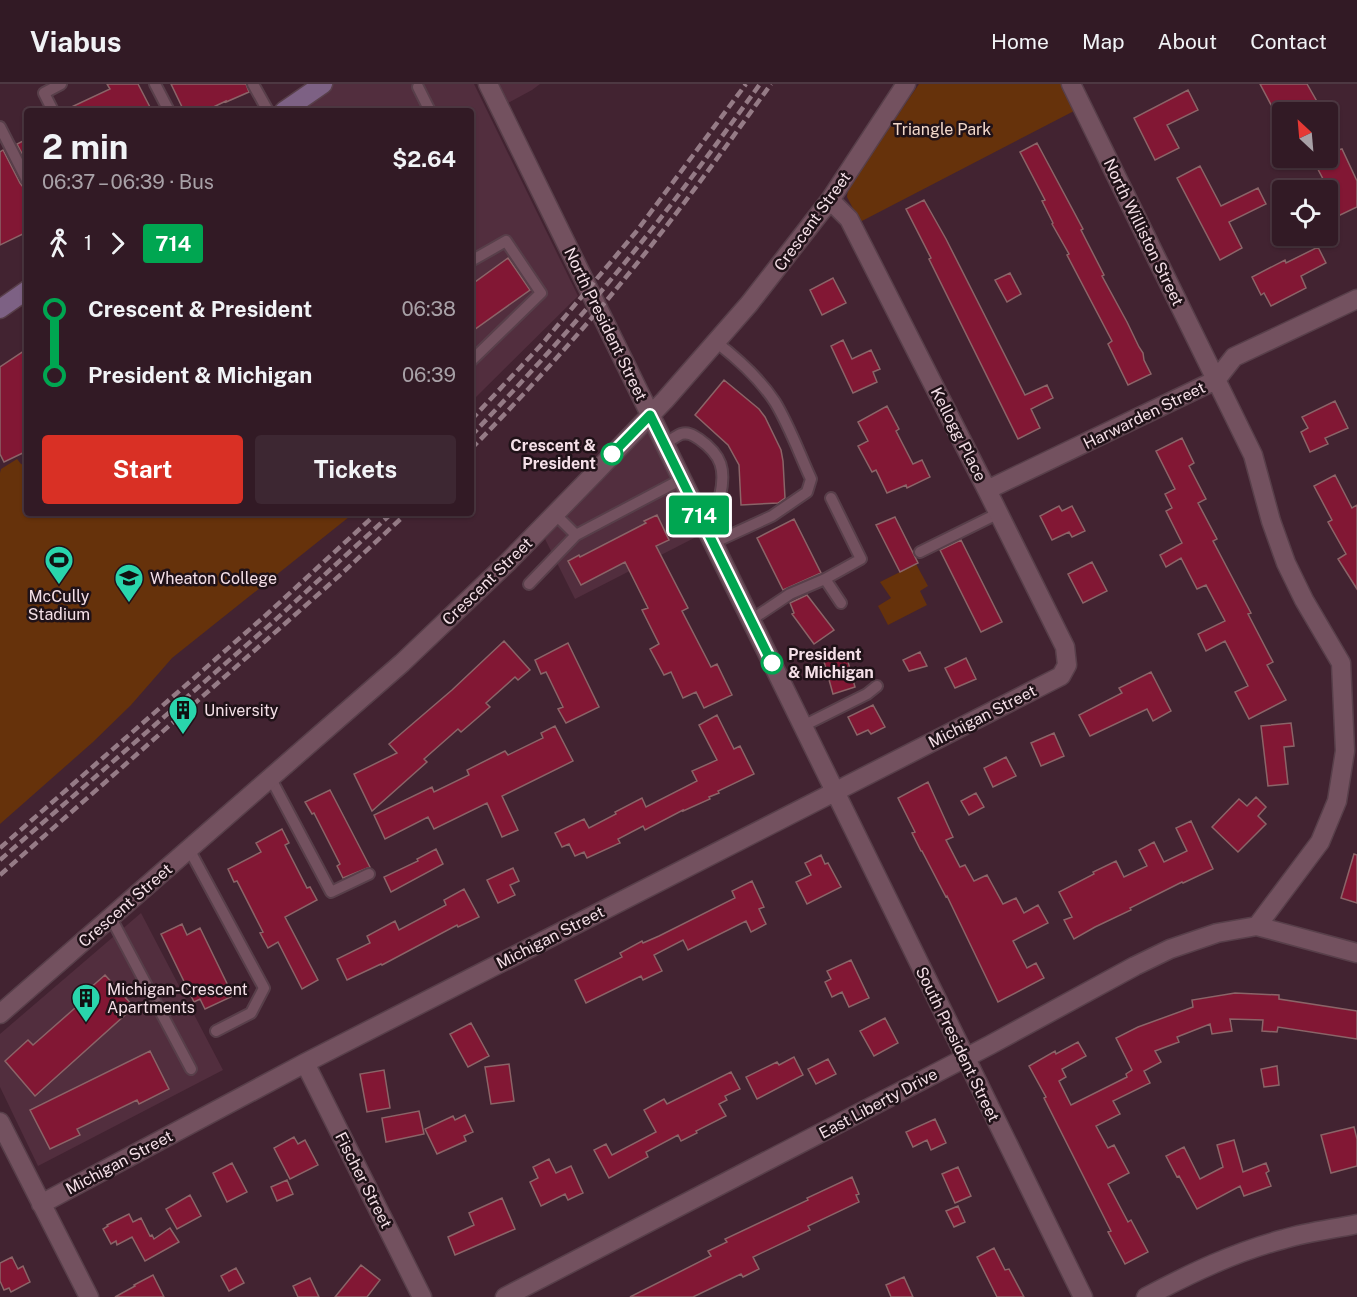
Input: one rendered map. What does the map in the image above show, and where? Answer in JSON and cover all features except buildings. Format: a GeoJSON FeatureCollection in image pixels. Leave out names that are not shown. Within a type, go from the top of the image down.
{"type":"FeatureCollection","features":[{"type":"Feature","properties":{"kind":"street"},"geometry":{"type":"LineString","coordinates":[[288,108],[323,84]]}},
{"type":"Feature","properties":{"kind":"street","name":"North President Street"},"geometry":{"type":"LineString","coordinates":[[488,84],[834,791]]}},
{"type":"Feature","properties":{"kind":"street","name":"Crescent Street"},"geometry":{"type":"LineString","coordinates":[[0,1014],[402,663],[555,514],[650,415],[749,304],[830,200],[906,84]]}},
{"type":"Feature","properties":{"kind":"street","name":"North Williston Street"},"geometry":{"type":"LineString","coordinates":[[1071,84],[1253,455],[1271,521],[1286,563],[1304,600],[1349,667]]}},
{"type":"Feature","properties":{"kind":"street","name":"Kellogg Place"},"geometry":{"type":"LineString","coordinates":[[830,200],[849,219],[1065,647],[1066,665],[1061,676]]}},
{"type":"Feature","properties":{"kind":"street"},"geometry":{"type":"LineString","coordinates":[[0,309],[24,292]]}},
{"type":"Feature","properties":{"kind":"street","name":"Harwarden Street"},"geometry":{"type":"LineString","coordinates":[[987,490],[1216,380],[1234,357],[1357,299]]}},
{"type":"Feature","properties":{"kind":"street"},"geometry":{"type":"LineString","coordinates":[[1349,667],[1345,751],[1337,801],[1320,842],[1257,926],[1357,953]]}},
{"type":"Feature","properties":{"kind":"street","name":"Michigan Street"},"geometry":{"type":"LineString","coordinates":[[41,1204],[305,1063],[1061,676]]}},
{"type":"Feature","properties":{"kind":"street","name":"South President Street"},"geometry":{"type":"LineString","coordinates":[[834,791],[1083,1297]]}},
{"type":"Feature","properties":{"kind":"street","name":"East Liberty Drive"},"geometry":{"type":"LineString","coordinates":[[505,1297],[1170,949],[1217,933],[1257,926]]}},
{"type":"Feature","properties":{"kind":"street","name":"Fischer Street"},"geometry":{"type":"LineString","coordinates":[[305,1063],[423,1297]]}},
{"type":"Feature","properties":{"kind":"street"},"geometry":{"type":"LineString","coordinates":[[0,1122],[89,1297]]}},
{"type":"Feature","properties":{"kind":"street"},"geometry":{"type":"LineString","coordinates":[[1146,1297],[1214,1263],[1254,1248],[1286,1238],[1357,1224]]}},
{"type":"Feature","properties":{"kind":"lane"},"geometry":{"type":"LineString","coordinates":[[52,108],[44,93],[61,84]]}},
{"type":"Feature","properties":{"kind":"lane"},"geometry":{"type":"LineString","coordinates":[[155,84],[167,108]]}},
{"type":"Feature","properties":{"kind":"lane"},"geometry":{"type":"LineString","coordinates":[[253,84],[266,108]]}},
{"type":"Feature","properties":{"kind":"lane"},"geometry":{"type":"LineString","coordinates":[[418,87],[428,108]]}},
{"type":"Feature","properties":{"kind":"lane"},"geometry":{"type":"LineString","coordinates":[[0,127],[24,174]]}},
{"type":"Feature","properties":{"kind":"lane"},"geometry":{"type":"LineString","coordinates":[[474,259],[506,241],[541,293],[474,358]]}},
{"type":"Feature","properties":{"kind":"lane"},"geometry":{"type":"LineString","coordinates":[[713,543],[772,516],[807,492],[811,478],[774,401],[737,358],[716,342]]}},
{"type":"Feature","properties":{"kind":"lane"},"geometry":{"type":"LineString","coordinates":[[664,444],[682,434],[691,434],[711,448],[719,458],[723,475],[720,496],[699,513]]}},
{"type":"Feature","properties":{"kind":"lane"},"geometry":{"type":"LineString","coordinates":[[529,584],[576,535],[682,479]]}},
{"type":"Feature","properties":{"kind":"lane"},"geometry":{"type":"LineString","coordinates":[[751,620],[790,594],[825,579],[861,559],[831,498]]}},
{"type":"Feature","properties":{"kind":"lane"},"geometry":{"type":"LineString","coordinates":[[920,552],[999,513]]}},
{"type":"Feature","properties":{"kind":"lane"},"geometry":{"type":"LineString","coordinates":[[555,514],[576,535]]}},
{"type":"Feature","properties":{"kind":"lane"},"geometry":{"type":"LineString","coordinates":[[825,579],[841,603]]}},
{"type":"Feature","properties":{"kind":"lane"},"geometry":{"type":"LineString","coordinates":[[803,726],[867,694],[878,686]]}},
{"type":"Feature","properties":{"kind":"lane"},"geometry":{"type":"LineString","coordinates":[[270,777],[331,892],[369,874]]}},
{"type":"Feature","properties":{"kind":"lane"},"geometry":{"type":"LineString","coordinates":[[189,849],[264,988],[251,1013],[216,1031]]}},
{"type":"Feature","properties":{"kind":"lane"},"geometry":{"type":"LineString","coordinates":[[111,918],[191,1069]]}},
{"type":"Feature","properties":{"kind":"shaded area"},"geometry":{"type":"Polygon","coordinates":[[[314,84],[474,84],[578,296],[474,399],[474,108],[279,108],[314,84]]]}},
{"type":"Feature","properties":{"kind":"shaded area"},"geometry":{"type":"Polygon","coordinates":[[[499,84],[540,84],[508,103],[499,84]]]}},
{"type":"Feature","properties":{"kind":"shaded area"},"geometry":{"type":"Polygon","coordinates":[[[649,427],[702,534],[575,599],[545,539],[649,427]]]}},
{"type":"Feature","properties":{"kind":"shaded area"},"geometry":{"type":"Polygon","coordinates":[[[141,913],[223,1070],[38,1166],[0,1087],[0,1034],[141,913]]]}},
{"type":"Feature","properties":{"kind":"green space","name":"Triangle Park"},"geometry":{"type":"Polygon","coordinates":[[[919,84],[1061,84],[1074,111],[860,222],[847,197],[848,188],[919,84]]]}},
{"type":"Feature","properties":{"kind":"green space","name":"McCully Stadium"},"geometry":{"type":"Polygon","coordinates":[[[17,459],[24,465],[24,516],[350,516],[172,658],[131,705],[93,742],[0,824],[0,473],[1,469],[17,459]]]}},
{"type":"Feature","properties":{"kind":"green space"},"geometry":{"type":"Polygon","coordinates":[[[916,564],[928,586],[920,591],[927,605],[888,625],[878,606],[891,598],[880,582],[916,564]]]}},
{"type":"Feature","properties":{"kind":"railway"},"geometry":{"type":"LineString","coordinates":[[474,417],[542,344],[636,232],[746,84]]}},
{"type":"Feature","properties":{"kind":"railway"},"geometry":{"type":"LineString","coordinates":[[474,433],[592,303],[686,185],[760,84]]}},
{"type":"Feature","properties":{"kind":"railway"},"geometry":{"type":"LineString","coordinates":[[474,446],[543,373],[633,269],[771,84]]}},
{"type":"Feature","properties":{"kind":"railway"},"geometry":{"type":"LineString","coordinates":[[0,848],[266,615],[374,516]]}},
{"type":"Feature","properties":{"kind":"railway"},"geometry":{"type":"LineString","coordinates":[[0,860],[273,622],[389,516]]}},
{"type":"Feature","properties":{"kind":"railway"},"geometry":{"type":"LineString","coordinates":[[0,875],[339,576],[404,516]]}},
{"type":"Feature","properties":{"kind":"bus line","name":"714"},"geometry":{"type":"LineString","coordinates":[[612,454],[650,415],[772,663]]}},
{"type":"Feature","properties":{"kind":"place","name":"Crescent & President"},"geometry":{"type":"Point","coordinates":[612,454]}},
{"type":"Feature","properties":{"kind":"place","name":"McCully Stadium"},"geometry":{"type":"Point","coordinates":[59,586]}},
{"type":"Feature","properties":{"kind":"place","name":"Wheaton College"},"geometry":{"type":"Point","coordinates":[129,604]}},
{"type":"Feature","properties":{"kind":"place","name":"President & Michigan"},"geometry":{"type":"Point","coordinates":[772,663]}},
{"type":"Feature","properties":{"kind":"place","name":"University"},"geometry":{"type":"Point","coordinates":[183,736]}},
{"type":"Feature","properties":{"kind":"place","name":"Michigan-Crescent Apartments"},"geometry":{"type":"Point","coordinates":[86,1024]}}]}
